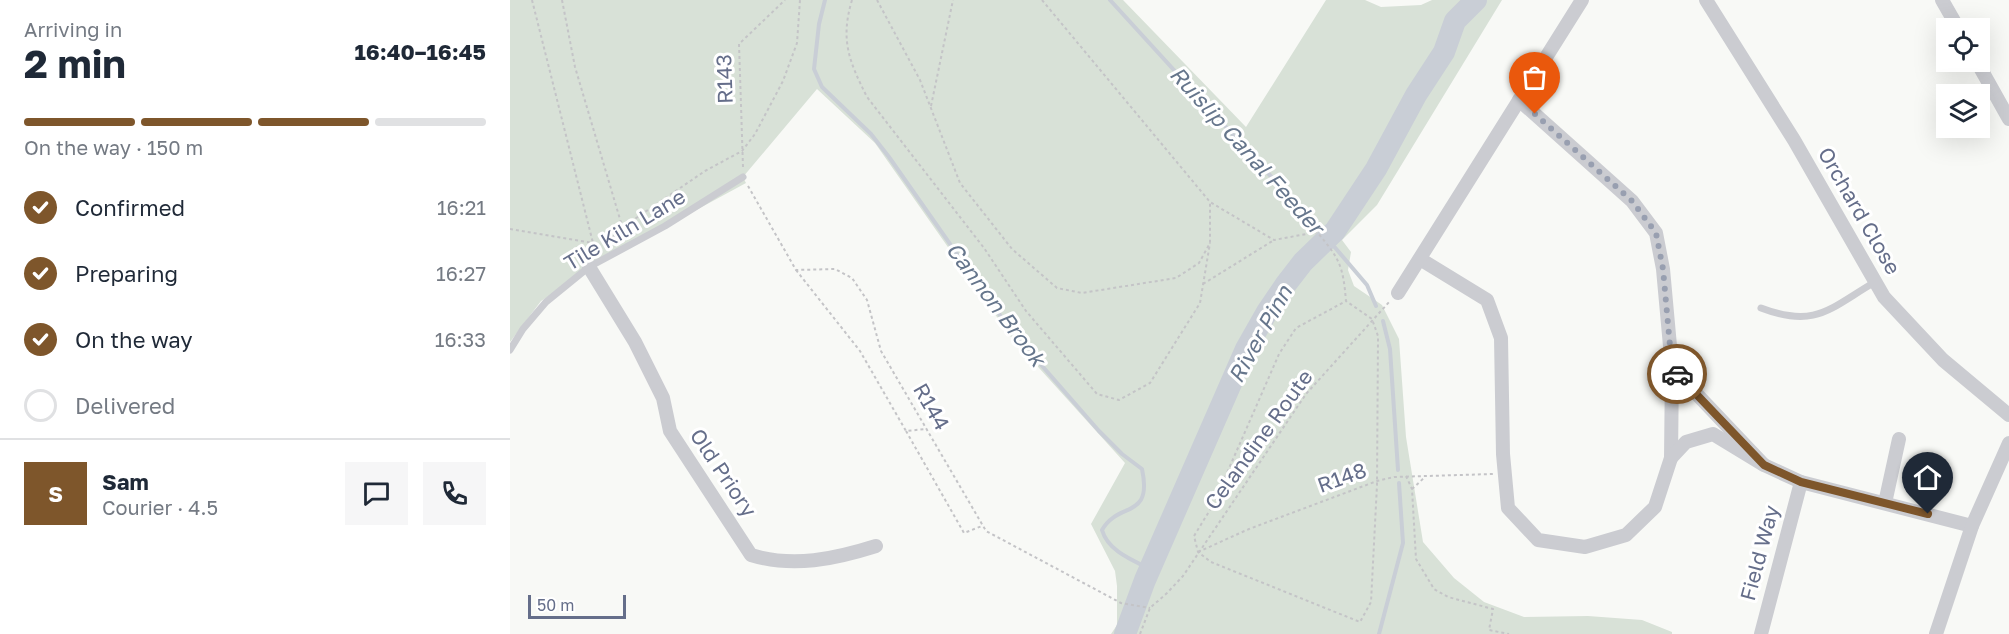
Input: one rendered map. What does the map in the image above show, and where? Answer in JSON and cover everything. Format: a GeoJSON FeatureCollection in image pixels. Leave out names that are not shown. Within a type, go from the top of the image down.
{"type":"FeatureCollection","features":[{"type":"Feature","properties":{"kind":"street"},"geometry":{"type":"LineString","coordinates":[[1398,293],[1582,0]]}},
{"type":"Feature","properties":{"kind":"street","name":"Orchard Close"},"geometry":{"type":"LineString","coordinates":[[1706,0],[1794,140],[1884,297],[1943,360],[2009,415]]}},
{"type":"Feature","properties":{"kind":"street"},"geometry":{"type":"LineString","coordinates":[[1942,0],[1952,18]]}},
{"type":"Feature","properties":{"kind":"street"},"geometry":{"type":"LineString","coordinates":[[1983,72],[2009,119]]}},
{"type":"Feature","properties":{"kind":"street"},"geometry":{"type":"LineString","coordinates":[[1420,259],[1486,300],[1501,338],[1503,454],[1508,508],[1538,540],[1585,547],[1626,534],[1655,507],[1671,458],[1672,368],[1663,269],[1656,233],[1632,201],[1519,100]]}},
{"type":"Feature","properties":{"kind":"street","name":"Old Priory"},"geometry":{"type":"LineString","coordinates":[[590,267],[635,342],[663,398],[670,431],[751,555],[804,563],[847,555],[876,546]]}},
{"type":"Feature","properties":{"kind":"street"},"geometry":{"type":"LineString","coordinates":[[1672,368],[1764,465]]}},
{"type":"Feature","properties":{"kind":"street","name":"Field Way"},"geometry":{"type":"LineString","coordinates":[[1671,458],[1686,442],[1713,434],[1764,465],[1801,482],[1971,526]]}},
{"type":"Feature","properties":{"kind":"street"},"geometry":{"type":"LineString","coordinates":[[1885,503],[1899,439]]}},
{"type":"Feature","properties":{"kind":"street"},"geometry":{"type":"LineString","coordinates":[[1936,634],[1971,526],[2009,443]]}},
{"type":"Feature","properties":{"kind":"street","name":"Field Way"},"geometry":{"type":"LineString","coordinates":[[1761,634],[1801,482]]}},
{"type":"Feature","properties":{"kind":"lane","name":"Tile Kiln Lane"},"geometry":{"type":"LineString","coordinates":[[510,350],[523,329],[546,302],[590,267],[665,226],[743,177]]}},
{"type":"Feature","properties":{"kind":"lane"},"geometry":{"type":"LineString","coordinates":[[1761,308],[1794,318],[1820,315],[1875,282]]}},
{"type":"Feature","properties":{"kind":"path"},"geometry":{"type":"LineString","coordinates":[[532,0],[593,243],[598,253],[622,227],[705,171],[742,151],[755,134],[783,81],[797,44],[800,0]]}},
{"type":"Feature","properties":{"kind":"path"},"geometry":{"type":"LineString","coordinates":[[562,0],[575,67],[622,227]]}},
{"type":"Feature","properties":{"kind":"path","name":"R143"},"geometry":{"type":"LineString","coordinates":[[743,177],[739,44],[785,0]]}},
{"type":"Feature","properties":{"kind":"path"},"geometry":{"type":"LineString","coordinates":[[852,0],[845,35],[853,70],[873,107],[984,248],[1026,311],[1097,394],[1119,400],[1150,383],[1200,303],[1210,243],[1210,202]]}},
{"type":"Feature","properties":{"kind":"path"},"geometry":{"type":"LineString","coordinates":[[877,0],[920,80],[960,183],[1012,249],[1057,288],[1082,293],[1176,278],[1199,263],[1210,243]]}},
{"type":"Feature","properties":{"kind":"path"},"geometry":{"type":"LineString","coordinates":[[931,108],[953,0]]}},
{"type":"Feature","properties":{"kind":"path"},"geometry":{"type":"LineString","coordinates":[[1042,0],[1210,202],[1274,240]]}},
{"type":"Feature","properties":{"kind":"path"},"geometry":{"type":"LineString","coordinates":[[743,177],[796,270],[860,351],[964,533],[982,526]]}},
{"type":"Feature","properties":{"kind":"path"},"geometry":{"type":"LineString","coordinates":[[510,229],[593,243]]}},
{"type":"Feature","properties":{"kind":"path"},"geometry":{"type":"LineString","coordinates":[[1203,284],[1274,240],[1317,232],[1333,251],[1343,273],[1346,301],[1372,319],[1378,336],[1377,481],[1371,602],[1360,622],[1211,561],[1198,552],[1194,536],[1213,505],[1279,354],[1296,328],[1346,301]]}},
{"type":"Feature","properties":{"kind":"path","name":"R144"},"geometry":{"type":"LineString","coordinates":[[796,270],[835,269],[852,279],[867,300],[881,351],[986,531],[1121,603],[1150,608]]}},
{"type":"Feature","properties":{"kind":"path","name":"Celandine Route"},"geometry":{"type":"LineString","coordinates":[[1150,608],[1183,576],[1306,394],[1398,293]]}},
{"type":"Feature","properties":{"kind":"path"},"geometry":{"type":"LineString","coordinates":[[906,431],[926,429]]}},
{"type":"Feature","properties":{"kind":"path","name":"R148"},"geometry":{"type":"LineString","coordinates":[[1198,552],[1249,529],[1377,481],[1406,476],[1505,474]]}},
{"type":"Feature","properties":{"kind":"path"},"geometry":{"type":"LineString","coordinates":[[1406,476],[1412,489],[1416,560],[1434,589],[1448,597],[1493,609],[1489,630],[1509,634]]}},
{"type":"Feature","properties":{"kind":"path"},"geometry":{"type":"LineString","coordinates":[[1412,489],[1426,476]]}},
{"type":"Feature","properties":{"kind":"path"},"geometry":{"type":"LineString","coordinates":[[1140,634],[1150,608]]}},
{"type":"Feature","properties":{"kind":"shaded area"},"geometry":{"type":"Polygon","coordinates":[[[510,0],[1123,0],[1246,127],[1326,0],[1365,0],[1381,7],[1421,5],[1432,0],[1502,0],[1377,205],[1342,240],[1351,252],[1348,270],[1354,286],[1382,305],[1399,339],[1406,437],[1423,542],[1454,578],[1484,602],[1524,617],[1588,616],[1642,620],[1672,632],[1672,634],[1111,634],[1117,625],[1115,571],[1091,524],[1125,463],[1011,337],[875,143],[817,89],[743,177],[746,183],[606,259],[541,301],[510,342],[510,0]]]}},
{"type":"Feature","properties":{"kind":"waterway","name":"Cannon Brook"},"geometry":{"type":"LineString","coordinates":[[825,0],[819,24],[814,69],[822,87],[871,134],[889,157],[1009,328],[1099,431],[1122,454],[1142,469],[1143,496],[1132,508],[1109,521],[1102,530],[1115,549],[1150,569]]}},
{"type":"Feature","properties":{"kind":"waterway","name":"Ruislip Canal Feeder"},"geometry":{"type":"LineString","coordinates":[[1110,0],[1320,230],[1367,285],[1376,306]]}},
{"type":"Feature","properties":{"kind":"waterway","name":"River Pinn"},"geometry":{"type":"LineString","coordinates":[[1125,634],[1145,580],[1246,349],[1286,284],[1303,262],[1335,231],[1376,169],[1416,95],[1444,52],[1455,21],[1476,0]]}},
{"type":"Feature","properties":{"kind":"waterway","name":"Ruislip Canal Feeder"},"geometry":{"type":"LineString","coordinates":[[1383,321],[1390,349],[1398,470]]}},
{"type":"Feature","properties":{"kind":"waterway","name":"Ruislip Canal Feeder"},"geometry":{"type":"LineString","coordinates":[[1379,634],[1403,543],[1399,483]]}},
{"type":"Feature","properties":{"kind":"way so far"},"geometry":{"type":"LineString","coordinates":[[1535,114],[1632,201],[1656,233],[1663,269],[1672,368],[1677,374]]}},
{"type":"Feature","properties":{"kind":"route"},"geometry":{"type":"LineString","coordinates":[[1677,374],[1764,465],[1801,482],[1928,514]]}}]}
